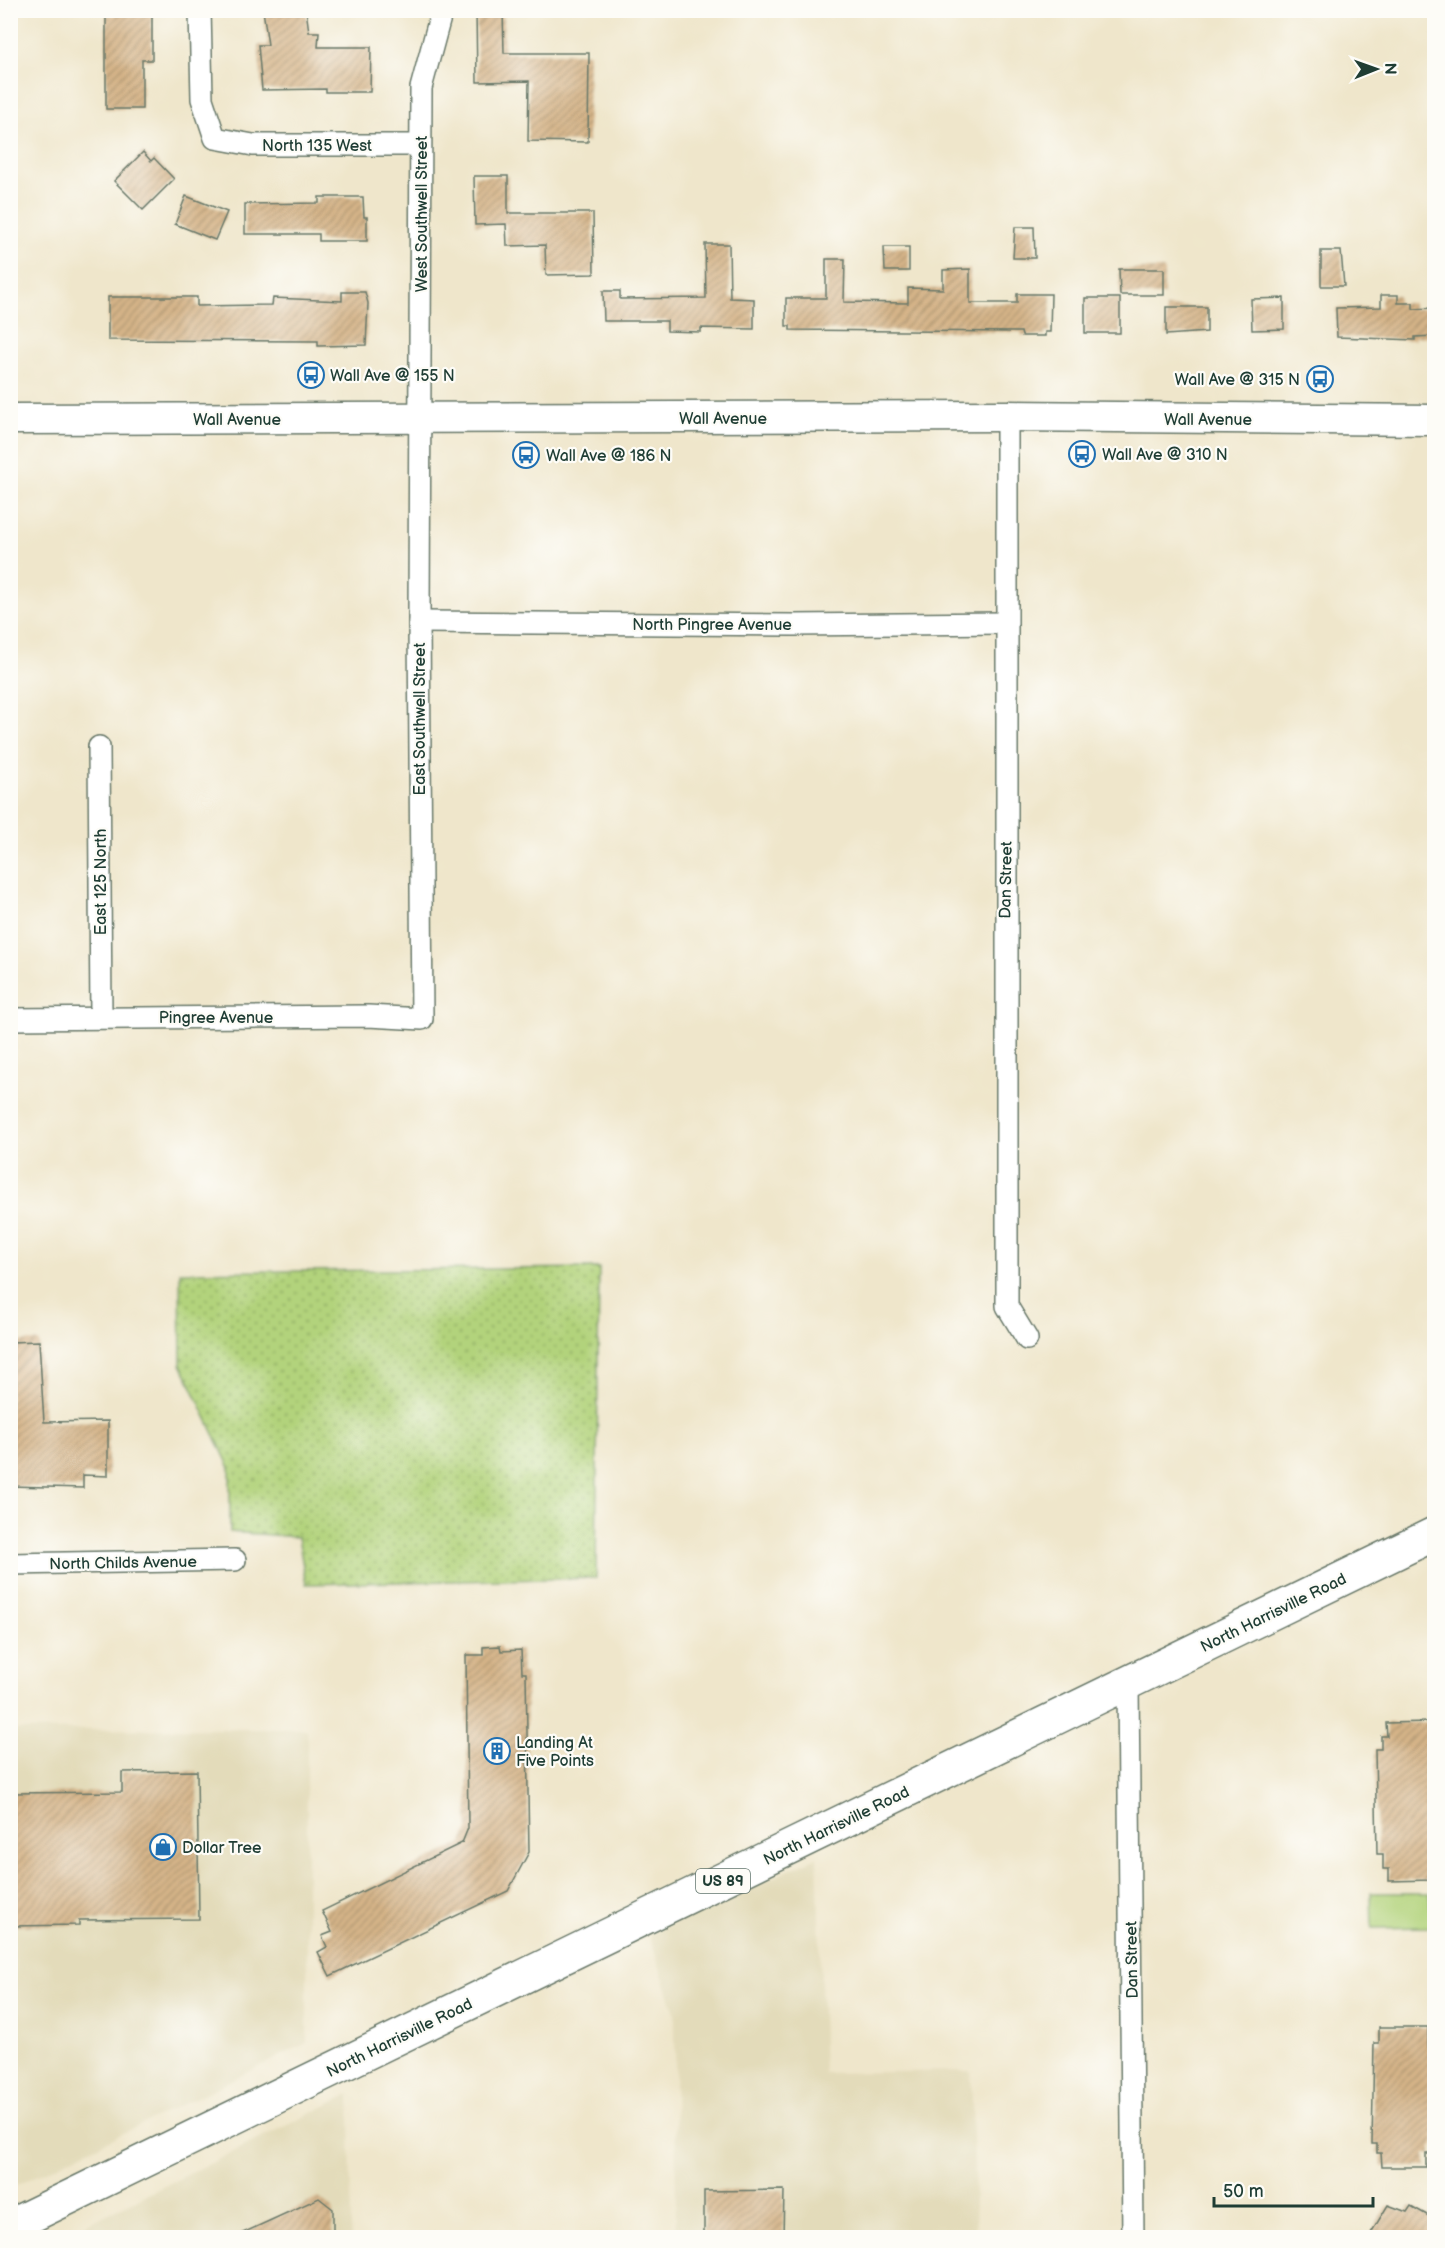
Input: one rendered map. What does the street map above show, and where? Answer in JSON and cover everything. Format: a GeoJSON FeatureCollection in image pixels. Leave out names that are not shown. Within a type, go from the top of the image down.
{"type":"FeatureCollection","features":[{"type":"Feature","properties":{"kind":"main road","name":"Wall Avenue"},"geometry":{"type":"LineString","coordinates":[[10,419],[420,420],[1007,416],[1434,420]]}},
{"type":"Feature","properties":{"kind":"main road","name":"North Harrisville Road"},"geometry":{"type":"LineString","coordinates":[[10,2226],[1434,1534]]}},
{"type":"Feature","properties":{"kind":"street","name":"North 135 West"},"geometry":{"type":"LineString","coordinates":[[200,10],[202,99],[215,138],[253,145],[420,145]]}},
{"type":"Feature","properties":{"kind":"street","name":"West Southwell Street"},"geometry":{"type":"LineString","coordinates":[[420,420],[421,88],[442,10]]}},
{"type":"Feature","properties":{"kind":"street","name":"Dan Street"},"geometry":{"type":"LineString","coordinates":[[1007,416],[1007,1305],[1027,1339]]}},
{"type":"Feature","properties":{"kind":"street","name":"East Southwell Street"},"geometry":{"type":"LineString","coordinates":[[420,420],[418,622],[422,1019]]}},
{"type":"Feature","properties":{"kind":"street","name":"North Pingree Avenue"},"geometry":{"type":"LineString","coordinates":[[418,622],[793,625],[1006,623]]}},
{"type":"Feature","properties":{"kind":"street","name":"East 125 North"},"geometry":{"type":"LineString","coordinates":[[99,747],[101,1017]]}},
{"type":"Feature","properties":{"kind":"street","name":"Pingree Avenue"},"geometry":{"type":"LineString","coordinates":[[10,1019],[368,1016],[422,1019]]}},
{"type":"Feature","properties":{"kind":"street","name":"North Childs Avenue"},"geometry":{"type":"LineString","coordinates":[[10,1564],[235,1560]]}},
{"type":"Feature","properties":{"kind":"street","name":"Dan Street"},"geometry":{"type":"LineString","coordinates":[[1128,1683],[1133,2238]]}},
{"type":"Feature","properties":{"kind":"shaded area"},"geometry":{"type":"Polygon","coordinates":[[[307,1729],[307,2043],[11,2188],[11,1730],[307,1729]]]}},
{"type":"Feature","properties":{"kind":"shaded area"},"geometry":{"type":"Polygon","coordinates":[[[817,1857],[824,2073],[971,2071],[976,2237],[676,2237],[675,2013],[649,1935],[817,1857]]]}},
{"type":"Feature","properties":{"kind":"shaded area"},"geometry":{"type":"Polygon","coordinates":[[[350,2094],[351,2237],[58,2238],[126,2205],[350,2094]]]}},
{"type":"Feature","properties":{"kind":"green space"},"geometry":{"type":"Polygon","coordinates":[[[599,1268],[596,1578],[306,1584],[298,1537],[230,1532],[230,1468],[181,1364],[180,1272],[599,1268]]]}},
{"type":"Feature","properties":{"kind":"green space"},"geometry":{"type":"Polygon","coordinates":[[[1371,1893],[1430,1893],[1431,1927],[1372,1928],[1371,1893]]]}},
{"type":"Feature","properties":{"kind":"building"},"geometry":{"type":"Polygon","coordinates":[[[115,10],[132,10],[132,15],[152,14],[152,60],[142,60],[142,109],[106,109],[106,15],[115,15],[115,10]]]}},
{"type":"Feature","properties":{"kind":"building"},"geometry":{"type":"Polygon","coordinates":[[[263,10],[306,10],[309,32],[319,32],[318,47],[371,47],[370,92],[326,92],[326,89],[262,90],[258,45],[268,45],[263,10]]]}},
{"type":"Feature","properties":{"kind":"building"},"geometry":{"type":"Polygon","coordinates":[[[476,10],[503,10],[504,53],[589,53],[588,142],[528,141],[529,81],[477,82],[476,10]]]}},
{"type":"Feature","properties":{"kind":"building"},"geometry":{"type":"Polygon","coordinates":[[[143,152],[151,161],[154,158],[174,179],[143,210],[114,181],[143,152]]]}},
{"type":"Feature","properties":{"kind":"building"},"geometry":{"type":"Polygon","coordinates":[[[474,176],[508,176],[508,213],[593,213],[594,274],[546,275],[545,245],[507,246],[506,224],[475,225],[474,176]]]}},
{"type":"Feature","properties":{"kind":"building"},"geometry":{"type":"Polygon","coordinates":[[[186,196],[227,212],[215,240],[175,224],[186,196]]]}},
{"type":"Feature","properties":{"kind":"building"},"geometry":{"type":"Polygon","coordinates":[[[319,197],[363,197],[364,217],[367,217],[367,241],[319,241],[319,234],[245,234],[245,204],[319,203],[319,197]]]}},
{"type":"Feature","properties":{"kind":"building"},"geometry":{"type":"Polygon","coordinates":[[[1015,227],[1034,227],[1035,258],[1013,258],[1015,227]]]}},
{"type":"Feature","properties":{"kind":"building"},"geometry":{"type":"Polygon","coordinates":[[[705,244],[729,244],[730,298],[754,299],[754,329],[701,328],[701,332],[667,331],[667,321],[604,321],[603,291],[620,291],[620,299],[706,298],[705,244]]]}},
{"type":"Feature","properties":{"kind":"building"},"geometry":{"type":"Polygon","coordinates":[[[884,247],[909,247],[909,271],[885,271],[884,247]]]}},
{"type":"Feature","properties":{"kind":"building"},"geometry":{"type":"Polygon","coordinates":[[[1321,251],[1341,251],[1344,286],[1321,286],[1321,251]]]}},
{"type":"Feature","properties":{"kind":"building"},"geometry":{"type":"Polygon","coordinates":[[[826,259],[845,259],[844,302],[908,303],[908,288],[943,289],[943,270],[970,269],[970,303],[1017,303],[1017,294],[1051,294],[1050,332],[1045,332],[1045,336],[1022,336],[1021,332],[790,330],[790,326],[786,326],[786,298],[826,298],[826,259]]]}},
{"type":"Feature","properties":{"kind":"building"},"geometry":{"type":"Polygon","coordinates":[[[1119,269],[1164,269],[1164,295],[1120,295],[1119,269]]]}},
{"type":"Feature","properties":{"kind":"building"},"geometry":{"type":"Polygon","coordinates":[[[342,292],[365,292],[368,303],[366,345],[318,346],[318,341],[108,340],[108,297],[197,297],[197,306],[272,305],[273,298],[342,301],[342,292]]]}},
{"type":"Feature","properties":{"kind":"building"},"geometry":{"type":"Polygon","coordinates":[[[1381,295],[1398,295],[1398,303],[1413,303],[1413,309],[1434,308],[1434,336],[1415,337],[1415,340],[1337,337],[1336,308],[1381,307],[1381,295]]]}},
{"type":"Feature","properties":{"kind":"building"},"geometry":{"type":"Polygon","coordinates":[[[1085,298],[1120,298],[1120,333],[1085,333],[1085,298]]]}},
{"type":"Feature","properties":{"kind":"building"},"geometry":{"type":"Polygon","coordinates":[[[1284,298],[1284,329],[1252,330],[1251,299],[1284,298]]]}},
{"type":"Feature","properties":{"kind":"building"},"geometry":{"type":"Polygon","coordinates":[[[1166,307],[1207,307],[1207,332],[1166,335],[1166,307]]]}},
{"type":"Feature","properties":{"kind":"building"},"geometry":{"type":"Polygon","coordinates":[[[39,1341],[44,1422],[108,1421],[108,1476],[83,1475],[83,1488],[10,1486],[10,1342],[39,1341]]]}},
{"type":"Feature","properties":{"kind":"building","name":"Landing At Five Points"},"geometry":{"type":"Polygon","coordinates":[[[500,1646],[501,1651],[521,1650],[522,1673],[526,1673],[529,1852],[508,1891],[330,1976],[318,1952],[327,1947],[322,1936],[332,1932],[322,1911],[462,1843],[468,1828],[466,1655],[483,1655],[483,1647],[500,1646]]]}},
{"type":"Feature","properties":{"kind":"building"},"geometry":{"type":"Polygon","coordinates":[[[1429,1722],[1429,1734],[1434,1734],[1434,1870],[1431,1870],[1431,1880],[1389,1881],[1389,1869],[1383,1869],[1383,1854],[1377,1854],[1375,1749],[1381,1749],[1381,1736],[1387,1736],[1386,1723],[1429,1722]]]}},
{"type":"Feature","properties":{"kind":"building"},"geometry":{"type":"Polygon","coordinates":[[[197,1771],[199,1919],[79,1920],[79,1925],[10,1926],[10,1793],[122,1792],[122,1772],[197,1771]]]}},
{"type":"Feature","properties":{"kind":"building"},"geometry":{"type":"Polygon","coordinates":[[[1379,2027],[1428,2027],[1428,2048],[1434,2048],[1434,2146],[1432,2146],[1432,2154],[1426,2154],[1426,2167],[1382,2167],[1381,2153],[1377,2153],[1377,2144],[1372,2144],[1374,2043],[1379,2043],[1379,2027]]]}},
{"type":"Feature","properties":{"kind":"building"},"geometry":{"type":"Polygon","coordinates":[[[784,2190],[783,2238],[704,2238],[704,2191],[784,2190]]]}},
{"type":"Feature","properties":{"kind":"building"},"geometry":{"type":"Polygon","coordinates":[[[319,2198],[333,2209],[333,2238],[232,2238],[319,2198]]]}},
{"type":"Feature","properties":{"kind":"building"},"geometry":{"type":"Polygon","coordinates":[[[1388,2205],[1407,2212],[1411,2206],[1434,2219],[1434,2238],[1368,2238],[1388,2205]]]}},
{"type":"Feature","properties":{"kind":"place","name":"Wall Ave @ 155 N"},"geometry":{"type":"Point","coordinates":[311,375]}},
{"type":"Feature","properties":{"kind":"place","name":"Wall Ave @ 315 N"},"geometry":{"type":"Point","coordinates":[1320,379]}},
{"type":"Feature","properties":{"kind":"place","name":"Wall Ave @ 310 N"},"geometry":{"type":"Point","coordinates":[1082,454]}},
{"type":"Feature","properties":{"kind":"place","name":"Wall Ave @ 186 N"},"geometry":{"type":"Point","coordinates":[526,455]}},
{"type":"Feature","properties":{"kind":"place","name":"Landing At Five Points"},"geometry":{"type":"Point","coordinates":[497,1751]}},
{"type":"Feature","properties":{"kind":"place","name":"Dollar Tree"},"geometry":{"type":"Point","coordinates":[163,1847]}}]}
